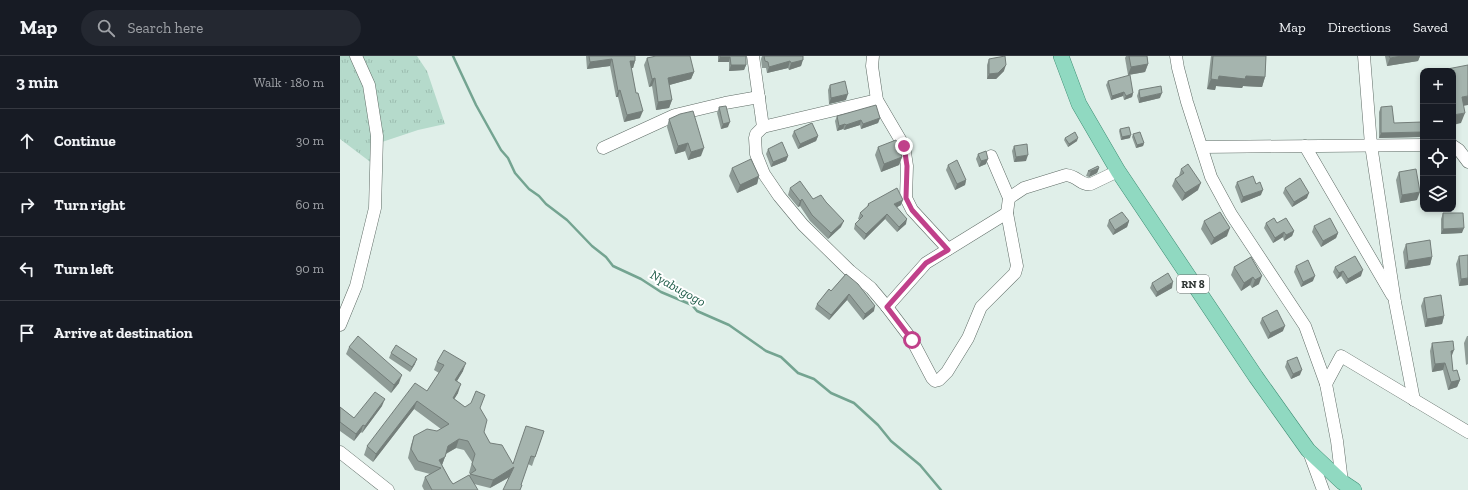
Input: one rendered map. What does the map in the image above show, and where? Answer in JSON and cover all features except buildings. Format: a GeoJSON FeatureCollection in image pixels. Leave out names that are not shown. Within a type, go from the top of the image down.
{"type":"FeatureCollection","features":[{"type":"Feature","properties":{"kind":"main road","name":"RN 8"},"geometry":{"type":"LineString","coordinates":[[1061,56],[1079,104],[1118,170],[1256,377],[1308,450],[1348,486]]}},
{"type":"Feature","properties":{"kind":"street"},"geometry":{"type":"LineString","coordinates":[[340,325],[356,286],[375,208],[376,130],[369,85],[356,56]]}},
{"type":"Feature","properties":{"kind":"street"},"geometry":{"type":"LineString","coordinates":[[753,56],[763,127]]}},
{"type":"Feature","properties":{"kind":"street"},"geometry":{"type":"LineString","coordinates":[[873,56],[872,66],[877,100],[904,146],[907,166],[906,198],[912,210],[948,250]]}},
{"type":"Feature","properties":{"kind":"street"},"geometry":{"type":"LineString","coordinates":[[1176,56],[1187,102],[1211,177],[1231,214],[1305,326],[1326,384],[1337,441],[1348,486]]}},
{"type":"Feature","properties":{"kind":"street"},"geometry":{"type":"LineString","coordinates":[[1364,56],[1371,144],[1395,302],[1414,400]]}},
{"type":"Feature","properties":{"kind":"street"},"geometry":{"type":"LineString","coordinates":[[603,148],[675,115],[725,103],[759,97]]}},
{"type":"Feature","properties":{"kind":"street"},"geometry":{"type":"LineString","coordinates":[[877,100],[763,127],[756,134],[756,154],[764,174],[778,196],[803,225],[850,271],[871,288],[912,340],[935,381],[939,380],[947,372],[968,338],[981,307],[1015,273],[1017,266],[1007,213],[1009,198],[991,156]]}},
{"type":"Feature","properties":{"kind":"street"},"geometry":{"type":"LineString","coordinates":[[1202,147],[1420,144]]}},
{"type":"Feature","properties":{"kind":"street"},"geometry":{"type":"LineString","coordinates":[[1305,146],[1395,302]]}},
{"type":"Feature","properties":{"kind":"street"},"geometry":{"type":"LineString","coordinates":[[1456,148],[1468,162]]}},
{"type":"Feature","properties":{"kind":"street"},"geometry":{"type":"LineString","coordinates":[[1009,198],[1024,188],[1066,175],[1072,176],[1087,185],[1092,184],[1118,170]]}},
{"type":"Feature","properties":{"kind":"street"},"geometry":{"type":"LineString","coordinates":[[887,307],[926,263],[1007,213]]}},
{"type":"Feature","properties":{"kind":"street"},"geometry":{"type":"LineString","coordinates":[[1326,384],[1341,356],[1468,432]]}},
{"type":"Feature","properties":{"kind":"street"},"geometry":{"type":"LineString","coordinates":[[1308,450],[1323,490]]}},
{"type":"Feature","properties":{"kind":"street"},"geometry":{"type":"LineString","coordinates":[[340,452],[388,490]]}},
{"type":"Feature","properties":{"kind":"green space"},"geometry":{"type":"Polygon","coordinates":[[[340,56],[417,56],[427,71],[445,124],[418,130],[382,142],[373,164],[340,139],[340,56]]]}},
{"type":"Feature","properties":{"kind":"waterway","name":"Nyabugogo"},"geometry":{"type":"LineString","coordinates":[[453,56],[476,105],[501,150],[508,158],[515,173],[529,189],[567,220],[592,246],[606,257],[613,266],[641,279],[661,292],[692,305],[697,311],[729,325],[766,351],[781,357],[798,373],[814,379],[831,393],[854,403],[878,425],[891,441],[920,465],[941,490]]}},
{"type":"Feature","properties":{"kind":"route"},"geometry":{"type":"LineString","coordinates":[[904,146],[907,156],[906,198],[912,210],[948,250],[937,255],[926,263],[887,307],[912,340]]}}]}
